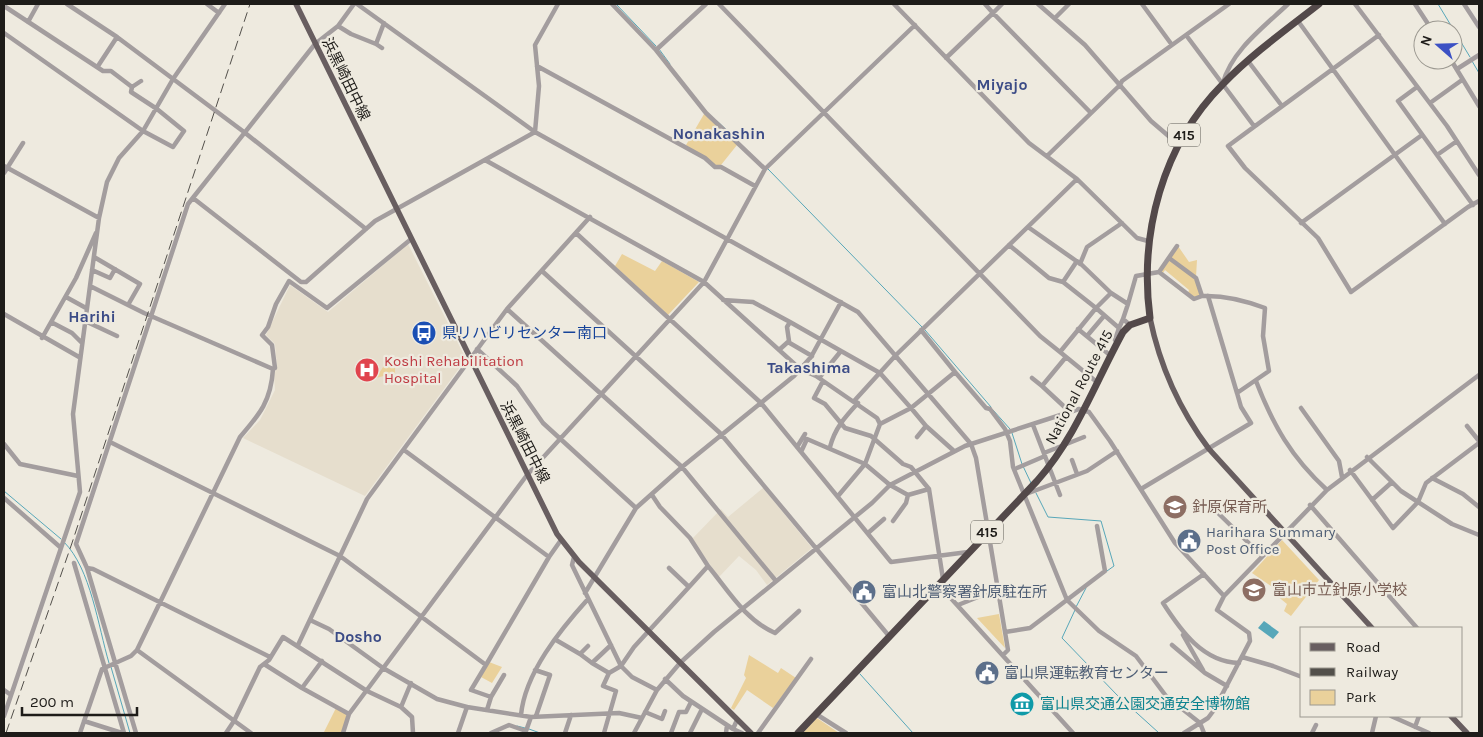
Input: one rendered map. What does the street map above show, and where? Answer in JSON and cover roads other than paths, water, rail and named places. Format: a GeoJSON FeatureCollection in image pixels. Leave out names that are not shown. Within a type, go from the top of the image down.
{"type":"FeatureCollection","features":[{"type":"Feature","properties":{"kind":"highway","name":"415"},"geometry":{"type":"LineString","coordinates":[[1150,318],[1146,274],[1148,241],[1157,198],[1179,144],[1195,118],[1223,83],[1319,4]]}},
{"type":"Feature","properties":{"kind":"highway","name":"National Route 415"},"geometry":{"type":"LineString","coordinates":[[798,733],[1050,467],[1066,445],[1118,342],[1130,325],[1150,318]]}},
{"type":"Feature","properties":{"kind":"main road","name":"浜黒崎田中線"},"geometry":{"type":"LineString","coordinates":[[296,4],[410,240],[561,540],[574,557],[751,733]]}},
{"type":"Feature","properties":{"kind":"main road"},"geometry":{"type":"LineString","coordinates":[[1150,318],[1163,368],[1171,388],[1195,429],[1209,448],[1371,627]]}},
{"type":"Feature","properties":{"kind":"main road"},"geometry":{"type":"LineString","coordinates":[[1452,717],[1467,733]]}},
{"type":"Feature","properties":{"kind":"street"},"geometry":{"type":"LineString","coordinates":[[28,22],[38,4]]}},
{"type":"Feature","properties":{"kind":"street"},"geometry":{"type":"LineString","coordinates":[[67,4],[117,37],[244,132],[366,229]]}},
{"type":"Feature","properties":{"kind":"street"},"geometry":{"type":"LineString","coordinates":[[207,4],[219,13]]}},
{"type":"Feature","properties":{"kind":"street"},"geometry":{"type":"LineString","coordinates":[[4,716],[80,492],[73,414],[79,357],[99,218],[107,182],[119,158],[143,131],[173,79],[225,4]]}},
{"type":"Feature","properties":{"kind":"street"},"geometry":{"type":"LineString","coordinates":[[136,733],[87,568],[76,544],[188,204],[315,44],[338,26],[356,4],[535,132],[858,312],[971,444],[976,458],[1008,650],[1004,656]]}},
{"type":"Feature","properties":{"kind":"street"},"geometry":{"type":"LineString","coordinates":[[535,132],[539,86],[535,44],[558,4]]}},
{"type":"Feature","properties":{"kind":"street"},"geometry":{"type":"LineString","coordinates":[[612,4],[656,50],[706,113],[765,170]]}},
{"type":"Feature","properties":{"kind":"street"},"geometry":{"type":"LineString","coordinates":[[656,50],[706,4]]}},
{"type":"Feature","properties":{"kind":"street"},"geometry":{"type":"LineString","coordinates":[[720,4],[1040,336],[1098,383]]}},
{"type":"Feature","properties":{"kind":"street"},"geometry":{"type":"LineString","coordinates":[[894,4],[1030,143],[1078,179],[1137,238],[1148,241]]}},
{"type":"Feature","properties":{"kind":"street"},"geometry":{"type":"LineString","coordinates":[[984,4],[1091,113]]}},
{"type":"Feature","properties":{"kind":"street"},"geometry":{"type":"LineString","coordinates":[[946,58],[1002,4]]}},
{"type":"Feature","properties":{"kind":"street"},"geometry":{"type":"LineString","coordinates":[[1038,4],[1086,45],[1151,120],[1179,144]]}},
{"type":"Feature","properties":{"kind":"street"},"geometry":{"type":"LineString","coordinates":[[1055,18],[1069,4]]}},
{"type":"Feature","properties":{"kind":"street"},"geometry":{"type":"LineString","coordinates":[[1142,4],[1172,45]]}},
{"type":"Feature","properties":{"kind":"street"},"geometry":{"type":"LineString","coordinates":[[1047,156],[1122,81],[1229,4]]}},
{"type":"Feature","properties":{"kind":"street"},"geometry":{"type":"LineString","coordinates":[[1223,83],[1227,69],[1286,4]]}},
{"type":"Feature","properties":{"kind":"street"},"geometry":{"type":"LineString","coordinates":[[1355,4],[1430,103],[1479,175]]}},
{"type":"Feature","properties":{"kind":"street"},"geometry":{"type":"LineString","coordinates":[[1415,4],[1425,20]]}},
{"type":"Feature","properties":{"kind":"street"},"geometry":{"type":"LineString","coordinates":[[1464,4],[1479,27]]}},
{"type":"Feature","properties":{"kind":"street"},"geometry":{"type":"LineString","coordinates":[[4,6],[10,6],[28,22],[103,71],[111,71],[132,87]]}},
{"type":"Feature","properties":{"kind":"street"},"geometry":{"type":"LineString","coordinates":[[1298,21],[1445,224]]}},
{"type":"Feature","properties":{"kind":"street"},"geometry":{"type":"LineString","coordinates":[[376,44],[384,23]]}},
{"type":"Feature","properties":{"kind":"street"},"geometry":{"type":"LineString","coordinates":[[343,733],[349,714],[527,475],[704,282],[765,170],[915,25]]}},
{"type":"Feature","properties":{"kind":"street"},"geometry":{"type":"LineString","coordinates":[[338,26],[382,48]]}},
{"type":"Feature","properties":{"kind":"street"},"geometry":{"type":"LineString","coordinates":[[4,33],[143,131],[173,147],[184,131],[157,109],[131,92],[132,87]]}},
{"type":"Feature","properties":{"kind":"street"},"geometry":{"type":"LineString","coordinates":[[1186,35],[1254,126]]}},
{"type":"Feature","properties":{"kind":"street"},"geometry":{"type":"LineString","coordinates":[[1379,35],[1228,146],[1245,168],[1318,238],[1351,292],[1479,201]]}},
{"type":"Feature","properties":{"kind":"street"},"geometry":{"type":"LineString","coordinates":[[98,66],[117,37]]}},
{"type":"Feature","properties":{"kind":"street"},"geometry":{"type":"LineString","coordinates":[[1463,65],[1477,56]]}},
{"type":"Feature","properties":{"kind":"street"},"geometry":{"type":"LineString","coordinates":[[1248,61],[1282,106]]}},
{"type":"Feature","properties":{"kind":"street"},"geometry":{"type":"LineString","coordinates":[[537,66],[705,158],[715,167],[721,167],[755,186]]}},
{"type":"Feature","properties":{"kind":"street"},"geometry":{"type":"LineString","coordinates":[[1457,70],[1479,106]]}},
{"type":"Feature","properties":{"kind":"street"},"geometry":{"type":"LineString","coordinates":[[1430,103],[1462,80]]}},
{"type":"Feature","properties":{"kind":"street"},"geometry":{"type":"LineString","coordinates":[[132,87],[141,81]]}},
{"type":"Feature","properties":{"kind":"street"},"geometry":{"type":"LineString","coordinates":[[1416,87],[1398,101],[1473,206]]}},
{"type":"Feature","properties":{"kind":"street"},"geometry":{"type":"LineString","coordinates":[[194,198],[301,282],[306,282],[366,229],[396,210],[535,132]]}},
{"type":"Feature","properties":{"kind":"street"},"geometry":{"type":"LineString","coordinates":[[1301,223],[1393,154],[1422,135]]}},
{"type":"Feature","properties":{"kind":"street"},"geometry":{"type":"LineString","coordinates":[[1437,156],[1457,141]]}},
{"type":"Feature","properties":{"kind":"street"},"geometry":{"type":"LineString","coordinates":[[4,173],[5,167],[23,143]]}},
{"type":"Feature","properties":{"kind":"street"},"geometry":{"type":"LineString","coordinates":[[486,160],[704,282],[800,369],[856,402],[877,418],[880,424]]}},
{"type":"Feature","properties":{"kind":"street"},"geometry":{"type":"LineString","coordinates":[[5,167],[99,218]]}},
{"type":"Feature","properties":{"kind":"street"},"geometry":{"type":"LineString","coordinates":[[830,447],[834,432],[840,422],[896,355],[1078,179]]}},
{"type":"Feature","properties":{"kind":"street"},"geometry":{"type":"LineString","coordinates":[[298,645],[367,499],[507,309],[590,218]]}},
{"type":"Feature","properties":{"kind":"street"},"geometry":{"type":"LineString","coordinates":[[1063,282],[1078,263],[1087,247],[1098,237],[1122,223]]}},
{"type":"Feature","properties":{"kind":"street"},"geometry":{"type":"LineString","coordinates":[[1028,226],[1078,263],[1111,293],[1128,304]]}},
{"type":"Feature","properties":{"kind":"street"},"geometry":{"type":"LineString","coordinates":[[42,338],[66,296],[98,230]]}},
{"type":"Feature","properties":{"kind":"street"},"geometry":{"type":"LineString","coordinates":[[576,233],[761,403],[891,562],[939,554],[968,552]]}},
{"type":"Feature","properties":{"kind":"street"},"geometry":{"type":"LineString","coordinates":[[104,666],[115,663],[137,650],[240,437],[257,418],[272,389],[272,369],[275,368],[272,345],[262,335],[289,281],[327,308],[410,240]]}},
{"type":"Feature","properties":{"kind":"street"},"geometry":{"type":"LineString","coordinates":[[1009,245],[1049,278],[1063,282],[1119,328]]}},
{"type":"Feature","properties":{"kind":"street"},"geometry":{"type":"LineString","coordinates":[[1118,342],[1115,340],[1136,276],[1159,272],[1177,246]]}},
{"type":"Feature","properties":{"kind":"street"},"geometry":{"type":"LineString","coordinates":[[94,257],[140,284],[128,305]]}},
{"type":"Feature","properties":{"kind":"street"},"geometry":{"type":"LineString","coordinates":[[1169,258],[1196,278],[1202,296]]}},
{"type":"Feature","properties":{"kind":"street"},"geometry":{"type":"LineString","coordinates":[[92,270],[110,278],[115,270]]}},
{"type":"Feature","properties":{"kind":"street"},"geometry":{"type":"LineString","coordinates":[[542,271],[722,435],[889,636]]}},
{"type":"Feature","properties":{"kind":"street"},"geometry":{"type":"LineString","coordinates":[[1159,272],[1194,299],[1202,296],[1238,298],[1265,308],[1263,336],[1269,371],[1237,393]]}},
{"type":"Feature","properties":{"kind":"street"},"geometry":{"type":"LineString","coordinates":[[90,286],[151,316],[272,369]]}},
{"type":"Feature","properties":{"kind":"street"},"geometry":{"type":"LineString","coordinates":[[1060,352],[1096,308],[1111,293]]}},
{"type":"Feature","properties":{"kind":"street"},"geometry":{"type":"LineString","coordinates":[[66,296],[86,308]]}},
{"type":"Feature","properties":{"kind":"street"},"geometry":{"type":"LineString","coordinates":[[1141,489],[1251,423],[1241,407],[1208,296]]}},
{"type":"Feature","properties":{"kind":"street"},"geometry":{"type":"LineString","coordinates":[[722,300],[753,302],[880,373],[926,426],[954,451]]}},
{"type":"Feature","properties":{"kind":"street"},"geometry":{"type":"LineString","coordinates":[[585,593],[596,578],[636,508],[682,466],[800,369],[812,356],[841,302]]}},
{"type":"Feature","properties":{"kind":"street"},"geometry":{"type":"LineString","coordinates":[[507,309],[682,466],[776,580]]}},
{"type":"Feature","properties":{"kind":"street"},"geometry":{"type":"LineString","coordinates":[[4,314],[42,338],[79,357]]}},
{"type":"Feature","properties":{"kind":"street"},"geometry":{"type":"LineString","coordinates":[[1087,336],[1104,316]]}},
{"type":"Feature","properties":{"kind":"street"},"geometry":{"type":"LineString","coordinates":[[1123,319],[1130,325]]}},
{"type":"Feature","properties":{"kind":"street"},"geometry":{"type":"LineString","coordinates":[[85,321],[117,336]]}},
{"type":"Feature","properties":{"kind":"street"},"geometry":{"type":"LineString","coordinates":[[51,322],[72,333],[82,343]]}},
{"type":"Feature","properties":{"kind":"street"},"geometry":{"type":"LineString","coordinates":[[779,350],[788,342],[790,322]]}},
{"type":"Feature","properties":{"kind":"street"},"geometry":{"type":"LineString","coordinates":[[921,330],[986,408],[990,409],[1006,434],[1012,450],[1011,462],[1067,600],[1098,631],[1136,656],[1166,696],[1200,723],[1204,733]]}},
{"type":"Feature","properties":{"kind":"street"},"geometry":{"type":"LineString","coordinates":[[1078,330],[1111,356]]}},
{"type":"Feature","properties":{"kind":"street"},"geometry":{"type":"LineString","coordinates":[[788,342],[812,356]]}},
{"type":"Feature","properties":{"kind":"street"},"geometry":{"type":"LineString","coordinates":[[477,349],[516,386],[543,423],[636,508]]}},
{"type":"Feature","properties":{"kind":"street"},"geometry":{"type":"LineString","coordinates":[[841,351],[821,380],[814,398],[824,404],[845,428],[871,436],[915,471],[929,489],[939,554],[941,581],[958,605],[1073,733]]}},
{"type":"Feature","properties":{"kind":"street"},"geometry":{"type":"LineString","coordinates":[[1042,386],[1066,357]]}},
{"type":"Feature","properties":{"kind":"street"},"geometry":{"type":"LineString","coordinates":[[838,496],[865,464],[880,424],[911,408],[956,372]]}},
{"type":"Feature","properties":{"kind":"street"},"geometry":{"type":"LineString","coordinates":[[1184,733],[1200,723],[1214,710],[1251,637],[1249,633],[1217,610],[1224,596],[1310,505],[1350,470],[1479,375]]}},
{"type":"Feature","properties":{"kind":"street"},"geometry":{"type":"LineString","coordinates":[[1032,378],[1070,412]]}},
{"type":"Feature","properties":{"kind":"street"},"geometry":{"type":"LineString","coordinates":[[1256,381],[1274,426],[1300,462],[1327,490]]}},
{"type":"Feature","properties":{"kind":"street"},"geometry":{"type":"LineString","coordinates":[[1301,408],[1339,461],[1342,477]]}},
{"type":"Feature","properties":{"kind":"street"},"geometry":{"type":"LineString","coordinates":[[634,733],[657,690],[680,663],[776,580],[855,517],[890,485],[971,444],[1070,412],[1084,410],[1093,417],[1117,451],[1175,543],[1224,596]]}},
{"type":"Feature","properties":{"kind":"street"},"geometry":{"type":"LineString","coordinates":[[1033,425],[1060,495]]}},
{"type":"Feature","properties":{"kind":"street"},"geometry":{"type":"LineString","coordinates":[[916,437],[926,426]]}},
{"type":"Feature","properties":{"kind":"street"},"geometry":{"type":"LineString","coordinates":[[1350,470],[1393,528],[1418,502],[1426,483],[1479,442],[1467,426]]}},
{"type":"Feature","properties":{"kind":"street"},"geometry":{"type":"LineString","coordinates":[[799,450],[805,434]]}},
{"type":"Feature","properties":{"kind":"street"},"geometry":{"type":"LineString","coordinates":[[1017,468],[1084,436]]}},
{"type":"Feature","properties":{"kind":"street"},"geometry":{"type":"LineString","coordinates":[[799,450],[807,439],[830,447],[865,464],[890,485],[908,495],[929,489]]}},
{"type":"Feature","properties":{"kind":"street"},"geometry":{"type":"LineString","coordinates":[[110,442],[340,556],[486,665]]}},
{"type":"Feature","properties":{"kind":"street"},"geometry":{"type":"LineString","coordinates":[[4,444],[20,464],[78,476]]}},
{"type":"Feature","properties":{"kind":"street"},"geometry":{"type":"LineString","coordinates":[[404,450],[549,557]]}},
{"type":"Feature","properties":{"kind":"street"},"geometry":{"type":"LineString","coordinates":[[1024,494],[1086,471],[1117,451]]}},
{"type":"Feature","properties":{"kind":"street"},"geometry":{"type":"LineString","coordinates":[[1367,457],[1391,482],[1418,502],[1452,524],[1479,535]]}},
{"type":"Feature","properties":{"kind":"street"},"geometry":{"type":"LineString","coordinates":[[1072,460],[1077,474]]}},
{"type":"Feature","properties":{"kind":"street"},"geometry":{"type":"LineString","coordinates":[[1432,478],[1463,494],[1479,507]]}},
{"type":"Feature","properties":{"kind":"street"},"geometry":{"type":"LineString","coordinates":[[1372,500],[1391,482]]}},
{"type":"Feature","properties":{"kind":"street"},"geometry":{"type":"LineString","coordinates":[[652,495],[660,507],[690,538],[726,591],[760,626],[775,633],[799,611]]}},
{"type":"Feature","properties":{"kind":"street"},"geometry":{"type":"LineString","coordinates":[[894,521],[906,503],[908,495]]}},
{"type":"Feature","properties":{"kind":"street"},"geometry":{"type":"LineString","coordinates":[[4,498],[60,547]]}},
{"type":"Feature","properties":{"kind":"street"},"geometry":{"type":"LineString","coordinates":[[1310,505],[1416,627]]}},
{"type":"Feature","properties":{"kind":"street"},"geometry":{"type":"LineString","coordinates":[[1218,513],[1262,556]]}},
{"type":"Feature","properties":{"kind":"street"},"geometry":{"type":"LineString","coordinates":[[868,533],[884,519]]}},
{"type":"Feature","properties":{"kind":"street"},"geometry":{"type":"LineString","coordinates":[[1005,632],[1030,628],[1105,571],[1097,526]]}},
{"type":"Feature","properties":{"kind":"street"},"geometry":{"type":"LineString","coordinates":[[491,697],[471,690],[549,557],[561,540]]}},
{"type":"Feature","properties":{"kind":"street"},"geometry":{"type":"LineString","coordinates":[[574,557],[572,565],[621,666],[632,677],[657,690]]}},
{"type":"Feature","properties":{"kind":"street"},"geometry":{"type":"LineString","coordinates":[[74,563],[123,733]]}},
{"type":"Feature","properties":{"kind":"street"},"geometry":{"type":"LineString","coordinates":[[604,733],[611,714],[616,691],[603,686],[609,673],[621,666],[649,631],[708,566]]}},
{"type":"Feature","properties":{"kind":"street"},"geometry":{"type":"LineString","coordinates":[[87,568],[93,568],[270,657]]}},
{"type":"Feature","properties":{"kind":"street"},"geometry":{"type":"LineString","coordinates":[[669,568],[689,587]]}},
{"type":"Feature","properties":{"kind":"street"},"geometry":{"type":"LineString","coordinates":[[1204,574],[1163,603],[1182,630],[1205,673]]}},
{"type":"Feature","properties":{"kind":"street"},"geometry":{"type":"LineString","coordinates":[[958,605],[993,591]]}},
{"type":"Feature","properties":{"kind":"street"},"geometry":{"type":"LineString","coordinates":[[521,715],[525,696],[535,670],[588,599]]}},
{"type":"Feature","properties":{"kind":"street"},"geometry":{"type":"LineString","coordinates":[[310,620],[329,629],[383,668],[437,699],[467,707],[521,715],[619,713],[642,718]]}},
{"type":"Feature","properties":{"kind":"street"},"geometry":{"type":"LineString","coordinates":[[1182,630],[1192,641],[1220,661],[1239,663]]}},
{"type":"Feature","properties":{"kind":"street"},"geometry":{"type":"LineString","coordinates":[[226,733],[234,721],[260,667],[270,657],[283,637],[367,691],[400,707],[412,717],[413,733]]}},
{"type":"Feature","properties":{"kind":"street"},"geometry":{"type":"LineString","coordinates":[[556,640],[580,654],[602,671],[609,673]]}},
{"type":"Feature","properties":{"kind":"street"},"geometry":{"type":"LineString","coordinates":[[592,663],[611,645]]}},
{"type":"Feature","properties":{"kind":"street"},"geometry":{"type":"LineString","coordinates":[[1172,645],[1205,673],[1227,686]]}},
{"type":"Feature","properties":{"kind":"street"},"geometry":{"type":"LineString","coordinates":[[580,654],[588,646]]}},
{"type":"Feature","properties":{"kind":"street"},"geometry":{"type":"LineString","coordinates":[[137,650],[250,733]]}},
{"type":"Feature","properties":{"kind":"street"},"geometry":{"type":"LineString","coordinates":[[1242,657],[1300,676]]}},
{"type":"Feature","properties":{"kind":"street"},"geometry":{"type":"LineString","coordinates":[[758,733],[811,659]]}},
{"type":"Feature","properties":{"kind":"street"},"geometry":{"type":"LineString","coordinates":[[302,688],[322,661]]}},
{"type":"Feature","properties":{"kind":"street"},"geometry":{"type":"LineString","coordinates":[[264,664],[349,714]]}},
{"type":"Feature","properties":{"kind":"street"},"geometry":{"type":"LineString","coordinates":[[80,733],[104,666]]}},
{"type":"Feature","properties":{"kind":"street"},"geometry":{"type":"LineString","coordinates":[[491,733],[509,725],[527,732],[550,674],[535,670]]}},
{"type":"Feature","properties":{"kind":"street"},"geometry":{"type":"LineString","coordinates":[[487,710],[491,697],[504,675]]}},
{"type":"Feature","properties":{"kind":"street"},"geometry":{"type":"LineString","coordinates":[[665,679],[692,702],[742,733]]}},
{"type":"Feature","properties":{"kind":"street"},"geometry":{"type":"LineString","coordinates":[[400,707],[411,683]]}},
{"type":"Feature","properties":{"kind":"street"},"geometry":{"type":"LineString","coordinates":[[4,690],[11,695]]}},
{"type":"Feature","properties":{"kind":"street"},"geometry":{"type":"LineString","coordinates":[[671,733],[679,712],[686,712],[692,702]]}},
{"type":"Feature","properties":{"kind":"street"},"geometry":{"type":"LineString","coordinates":[[458,733],[467,707]]}},
{"type":"Feature","properties":{"kind":"street"},"geometry":{"type":"LineString","coordinates":[[690,733],[702,709]]}},
{"type":"Feature","properties":{"kind":"street"},"geometry":{"type":"LineString","coordinates":[[645,712],[662,719],[665,711]]}},
{"type":"Feature","properties":{"kind":"street"},"geometry":{"type":"LineString","coordinates":[[816,714],[846,733]]}},
{"type":"Feature","properties":{"kind":"street"},"geometry":{"type":"LineString","coordinates":[[565,733],[571,715]]}},
{"type":"Feature","properties":{"kind":"street"},"geometry":{"type":"LineString","coordinates":[[1372,733],[1376,717]]}},
{"type":"Feature","properties":{"kind":"street"},"geometry":{"type":"LineString","coordinates":[[1393,717],[1429,733]]}},
{"type":"Feature","properties":{"kind":"street"},"geometry":{"type":"LineString","coordinates":[[1415,727],[1419,717]]}},
{"type":"Feature","properties":{"kind":"street"},"geometry":{"type":"LineString","coordinates":[[733,728],[737,720]]}},
{"type":"Feature","properties":{"kind":"street"},"geometry":{"type":"LineString","coordinates":[[84,721],[123,733]]}},
{"type":"Feature","properties":{"kind":"street"},"geometry":{"type":"LineString","coordinates":[[726,733],[728,725]]}},
{"type":"Feature","properties":{"kind":"street"},"geometry":{"type":"LineString","coordinates":[[1312,733],[1316,725]]}},
{"type":"Feature","properties":{"kind":"water"},"geometry":{"type":"Polygon","coordinates":[[[1264,621],[1279,632],[1273,639],[1258,628],[1264,621]]]}},
{"type":"Feature","properties":{"kind":"waterway"},"geometry":{"type":"LineString","coordinates":[[616,4],[656,46]]}},
{"type":"Feature","properties":{"kind":"waterway"},"geometry":{"type":"LineString","coordinates":[[1438,4],[1470,57]]}},
{"type":"Feature","properties":{"kind":"waterway"},"geometry":{"type":"LineString","coordinates":[[659,49],[670,64]]}},
{"type":"Feature","properties":{"kind":"waterway"},"geometry":{"type":"LineString","coordinates":[[1472,61],[1479,73]]}},
{"type":"Feature","properties":{"kind":"waterway"},"geometry":{"type":"LineString","coordinates":[[717,121],[734,137]]}},
{"type":"Feature","properties":{"kind":"waterway"},"geometry":{"type":"LineString","coordinates":[[768,169],[922,327]]}},
{"type":"Feature","properties":{"kind":"waterway"},"geometry":{"type":"LineString","coordinates":[[925,330],[991,407]]}},
{"type":"Feature","properties":{"kind":"waterway"},"geometry":{"type":"LineString","coordinates":[[993,410],[1010,429]]}},
{"type":"Feature","properties":{"kind":"waterway"},"geometry":{"type":"LineString","coordinates":[[1012,433],[1022,464],[1031,483]]}},
{"type":"Feature","properties":{"kind":"waterway"},"geometry":{"type":"LineString","coordinates":[[4,491],[61,539]]}},
{"type":"Feature","properties":{"kind":"waterway"},"geometry":{"type":"LineString","coordinates":[[1036,493],[1048,517],[1101,521],[1114,566],[1107,571]]}},
{"type":"Feature","properties":{"kind":"waterway"},"geometry":{"type":"LineString","coordinates":[[64,542],[73,553],[87,582],[109,663]]}},
{"type":"Feature","properties":{"kind":"waterway"},"geometry":{"type":"LineString","coordinates":[[1076,607],[1086,588]]}},
{"type":"Feature","properties":{"kind":"waterway"},"geometry":{"type":"LineString","coordinates":[[1075,610],[1062,638],[1117,695],[1159,733]]}},
{"type":"Feature","properties":{"kind":"waterway"},"geometry":{"type":"LineString","coordinates":[[111,667],[130,733]]}},
{"type":"Feature","properties":{"kind":"waterway"},"geometry":{"type":"LineString","coordinates":[[860,674],[913,733]]}},
{"type":"Feature","properties":{"kind":"waterway"},"geometry":{"type":"LineString","coordinates":[[517,726],[525,728]]}},
{"type":"Feature","properties":{"kind":"waterway"},"geometry":{"type":"LineString","coordinates":[[529,729],[540,733]]}},
{"type":"Feature","properties":{"kind":"railway"},"geometry":{"type":"LineString","coordinates":[[6,733],[72,543],[250,4]]}},
{"type":"Feature","properties":{"kind":"place","name":"県リハビリセンター南口"},"geometry":{"type":"Point","coordinates":[424,333]}},
{"type":"Feature","properties":{"kind":"place","name":"Koshi Rehabilitation Hospital"},"geometry":{"type":"Point","coordinates":[367,370]}},
{"type":"Feature","properties":{"kind":"place","name":"針原保育所"},"geometry":{"type":"Point","coordinates":[1175,507]}},
{"type":"Feature","properties":{"kind":"place","name":"Harihara Summary Post Office"},"geometry":{"type":"Point","coordinates":[1189,541]}},
{"type":"Feature","properties":{"kind":"place","name":"富山市立針原小学校"},"geometry":{"type":"Point","coordinates":[1254,590]}},
{"type":"Feature","properties":{"kind":"place","name":"富山北警察署針原駐在所"},"geometry":{"type":"Point","coordinates":[864,592]}},
{"type":"Feature","properties":{"kind":"place","name":"富山県運転教育センター"},"geometry":{"type":"Point","coordinates":[987,673]}},
{"type":"Feature","properties":{"kind":"place","name":"富山県交通公園交通安全博物館"},"geometry":{"type":"Point","coordinates":[1022,704]}},
{"type":"Feature","properties":{"kind":"district","name":"Miyajo"},"geometry":{"type":"Point","coordinates":[1002,84]}},
{"type":"Feature","properties":{"kind":"district","name":"Nonakashin"},"geometry":{"type":"Point","coordinates":[719,133]}},
{"type":"Feature","properties":{"kind":"district","name":"Harihi"},"geometry":{"type":"Point","coordinates":[92,316]}},
{"type":"Feature","properties":{"kind":"district","name":"Takashima"},"geometry":{"type":"Point","coordinates":[809,367]}},
{"type":"Feature","properties":{"kind":"district","name":"Dosho"},"geometry":{"type":"Point","coordinates":[358,636]}}]}
